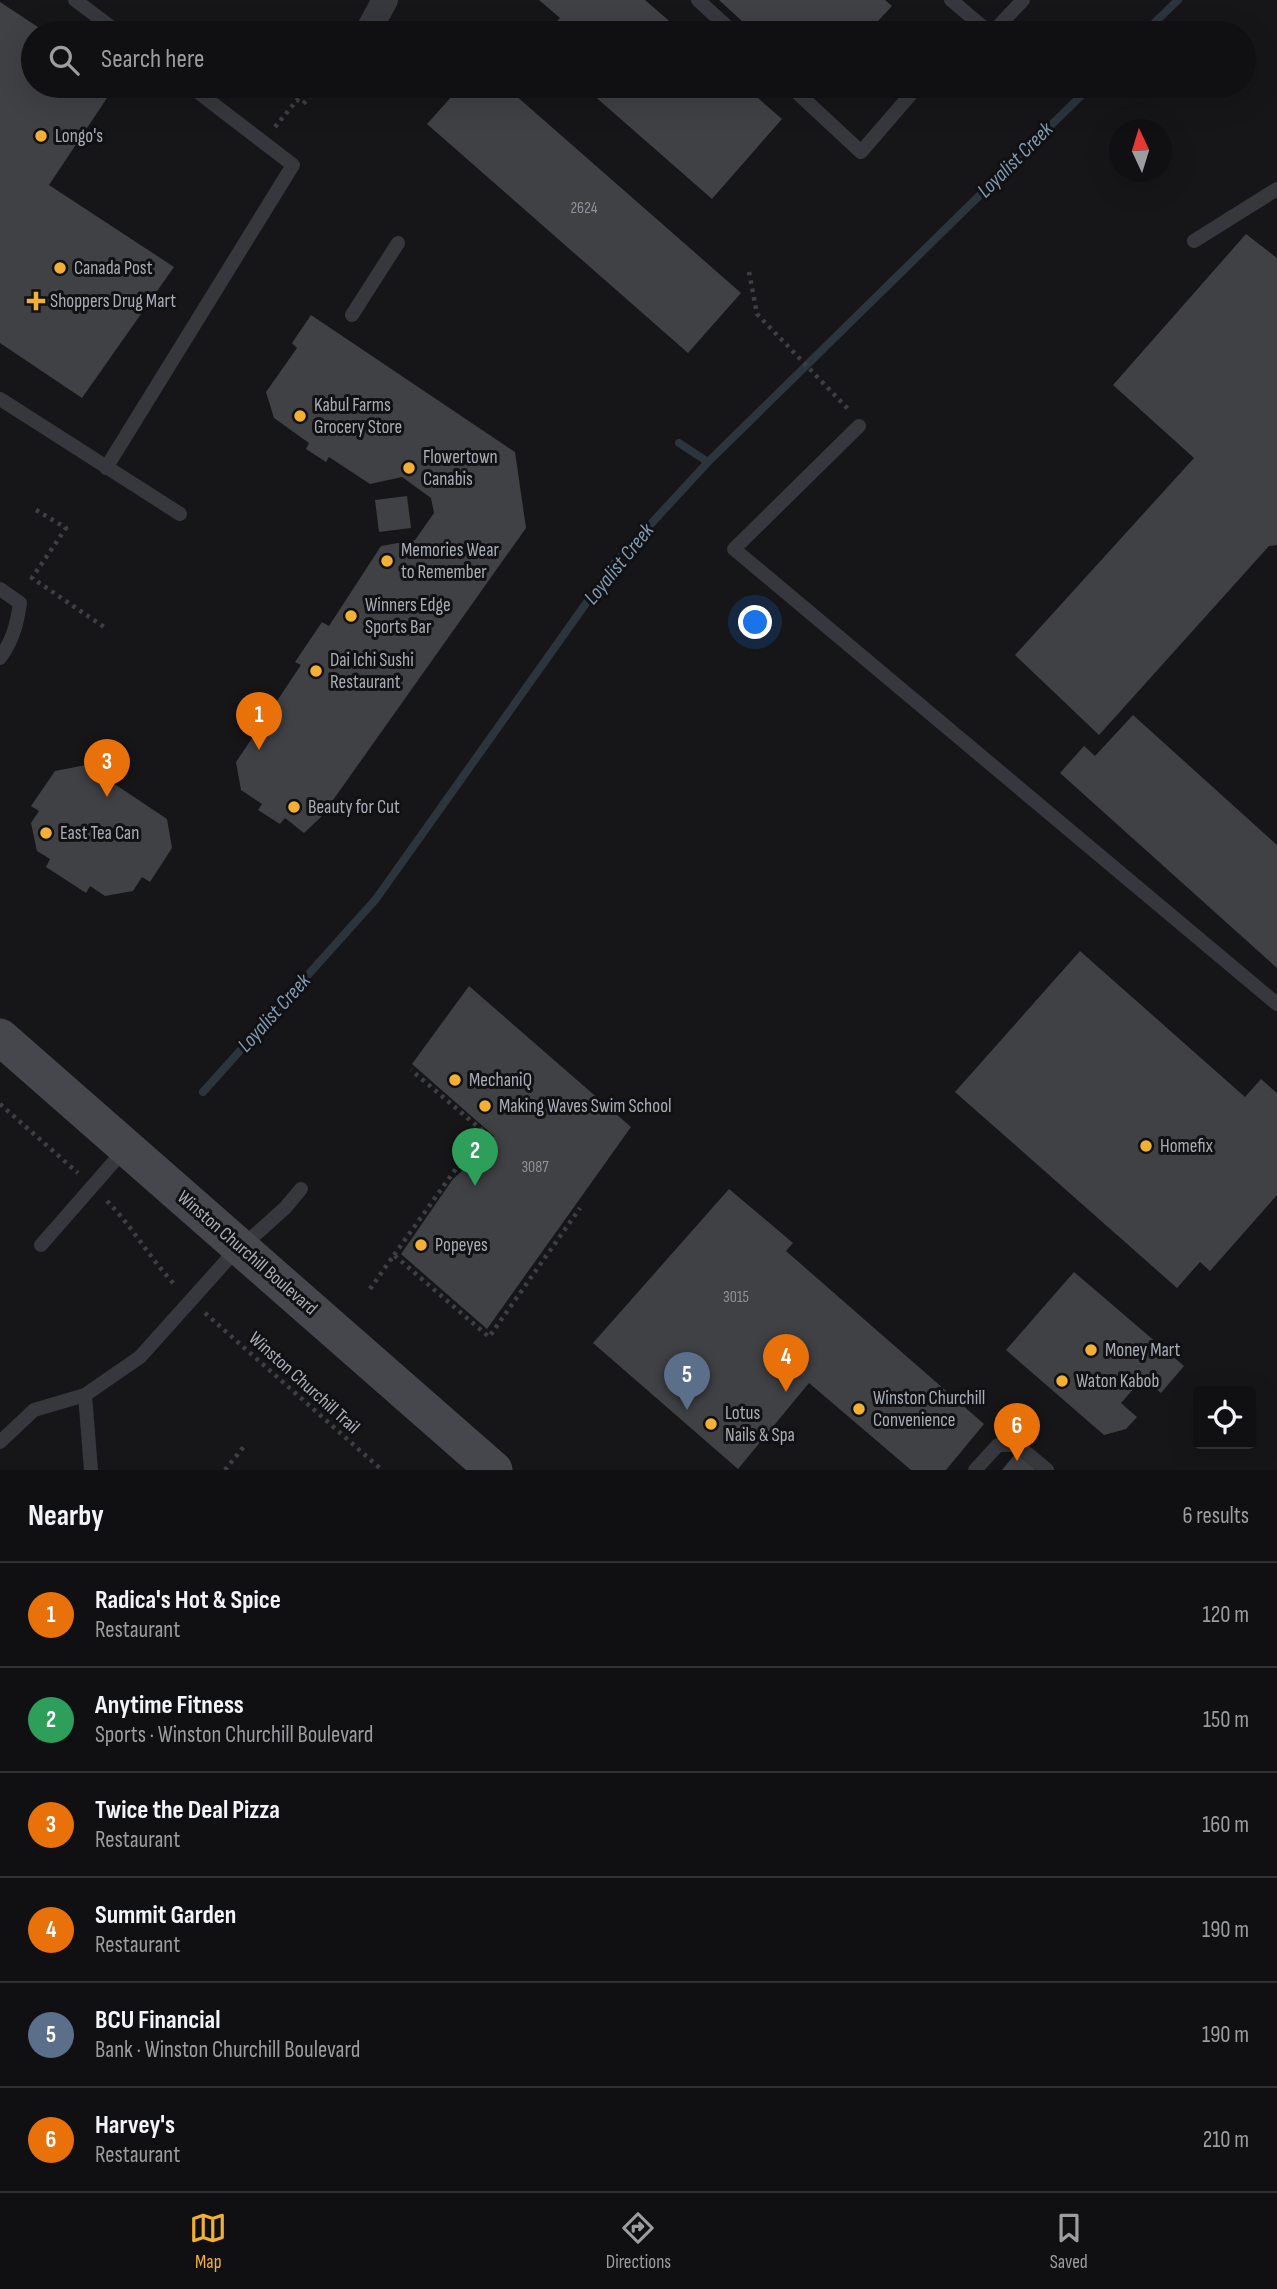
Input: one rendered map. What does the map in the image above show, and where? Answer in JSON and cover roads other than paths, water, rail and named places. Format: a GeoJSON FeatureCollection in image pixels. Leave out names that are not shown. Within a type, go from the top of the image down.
{"type":"FeatureCollection","features":[{"type":"Feature","properties":{"kind":"main road","name":"Winston Churchill Boulevard"},"geometry":{"type":"LineString","coordinates":[[0,1037],[494,1470]]}},
{"type":"Feature","properties":{"kind":"street"},"geometry":{"type":"LineString","coordinates":[[374,21],[385,0]]}},
{"type":"Feature","properties":{"kind":"lane"},"geometry":{"type":"LineString","coordinates":[[75,0],[104,21]]}},
{"type":"Feature","properties":{"kind":"lane"},"geometry":{"type":"LineString","coordinates":[[698,0],[721,21]]}},
{"type":"Feature","properties":{"kind":"lane"},"geometry":{"type":"LineString","coordinates":[[951,0],[976,21]]}},
{"type":"Feature","properties":{"kind":"lane"},"geometry":{"type":"LineString","coordinates":[[1003,21],[1023,0]]}},
{"type":"Feature","properties":{"kind":"lane"},"geometry":{"type":"LineString","coordinates":[[106,467],[293,165],[206,98]]}},
{"type":"Feature","properties":{"kind":"lane"},"geometry":{"type":"LineString","coordinates":[[803,98],[861,152],[908,98]]}},
{"type":"Feature","properties":{"kind":"lane"},"geometry":{"type":"LineString","coordinates":[[1194,241],[1277,190]]}},
{"type":"Feature","properties":{"kind":"lane"},"geometry":{"type":"LineString","coordinates":[[352,315],[398,243]]}},
{"type":"Feature","properties":{"kind":"lane"},"geometry":{"type":"LineString","coordinates":[[0,399],[180,514]]}},
{"type":"Feature","properties":{"kind":"lane"},"geometry":{"type":"LineString","coordinates":[[859,426],[734,549],[1277,1004]]}},
{"type":"Feature","properties":{"kind":"lane"},"geometry":{"type":"LineString","coordinates":[[0,658],[10,644],[20,603],[2,594]]}},
{"type":"Feature","properties":{"kind":"lane"},"geometry":{"type":"LineString","coordinates":[[41,1245],[127,1147]]}},
{"type":"Feature","properties":{"kind":"lane"},"geometry":{"type":"LineString","coordinates":[[0,1442],[12,1427],[34,1410],[85,1395],[140,1357],[301,1189]]}},
{"type":"Feature","properties":{"kind":"lane"},"geometry":{"type":"LineString","coordinates":[[85,1395],[90,1470]]}},
{"type":"Feature","properties":{"kind":"lane"},"geometry":{"type":"LineString","coordinates":[[975,1470],[998,1445],[1017,1445],[1047,1470]]}},
{"type":"Feature","properties":{"kind":"waterway","name":"Loyalist Creek"},"geometry":{"type":"LineString","coordinates":[[1156,21],[1178,0]]}},
{"type":"Feature","properties":{"kind":"waterway","name":"Loyalist Creek"},"geometry":{"type":"LineString","coordinates":[[203,1092],[376,899],[614,564],[708,462],[1079,98]]}},
{"type":"Feature","properties":{"kind":"waterway"},"geometry":{"type":"LineString","coordinates":[[679,443],[708,462]]}},
{"type":"Feature","properties":{"kind":"place","name":"Longo's"},"geometry":{"type":"Point","coordinates":[41,136]}},
{"type":"Feature","properties":{"kind":"place","name":"Canada Post"},"geometry":{"type":"Point","coordinates":[60,268]}},
{"type":"Feature","properties":{"kind":"place","name":"Shoppers Drug Mart"},"geometry":{"type":"Point","coordinates":[36,301]}},
{"type":"Feature","properties":{"kind":"place","name":"Kabul Farms Grocery Store"},"geometry":{"type":"Point","coordinates":[300,416]}},
{"type":"Feature","properties":{"kind":"place","name":"Flowertown Canabis"},"geometry":{"type":"Point","coordinates":[409,468]}},
{"type":"Feature","properties":{"kind":"place","name":"Memories Wear to Remember"},"geometry":{"type":"Point","coordinates":[387,561]}},
{"type":"Feature","properties":{"kind":"place","name":"Winners Edge Sports Bar"},"geometry":{"type":"Point","coordinates":[351,616]}},
{"type":"Feature","properties":{"kind":"place","name":"Dai Ichi Sushi Restaurant"},"geometry":{"type":"Point","coordinates":[316,671]}},
{"type":"Feature","properties":{"kind":"place","name":"Radica's Hot & Spice"},"geometry":{"type":"Point","coordinates":[259,750]}},
{"type":"Feature","properties":{"kind":"place","name":"Twice the Deal Pizza"},"geometry":{"type":"Point","coordinates":[107,797]}},
{"type":"Feature","properties":{"kind":"place","name":"Beauty for Cut"},"geometry":{"type":"Point","coordinates":[294,807]}},
{"type":"Feature","properties":{"kind":"place","name":"East Tea Can"},"geometry":{"type":"Point","coordinates":[46,833]}},
{"type":"Feature","properties":{"kind":"place","name":"MechaniQ"},"geometry":{"type":"Point","coordinates":[455,1080]}},
{"type":"Feature","properties":{"kind":"place","name":"Making Waves Swim School"},"geometry":{"type":"Point","coordinates":[485,1106]}},
{"type":"Feature","properties":{"kind":"place","name":"Homefix"},"geometry":{"type":"Point","coordinates":[1146,1146]}},
{"type":"Feature","properties":{"kind":"place","name":"Anytime Fitness"},"geometry":{"type":"Point","coordinates":[475,1186]}},
{"type":"Feature","properties":{"kind":"place","name":"Popeyes"},"geometry":{"type":"Point","coordinates":[421,1245]}},
{"type":"Feature","properties":{"kind":"place","name":"Money Mart"},"geometry":{"type":"Point","coordinates":[1091,1350]}},
{"type":"Feature","properties":{"kind":"place","name":"Waton Kabob"},"geometry":{"type":"Point","coordinates":[1062,1381]}},
{"type":"Feature","properties":{"kind":"place","name":"Summit Garden"},"geometry":{"type":"Point","coordinates":[786,1392]}},
{"type":"Feature","properties":{"kind":"place","name":"Winston Churchill Convenience"},"geometry":{"type":"Point","coordinates":[859,1409]}},
{"type":"Feature","properties":{"kind":"place","name":"BCU Financial"},"geometry":{"type":"Point","coordinates":[687,1410]}},
{"type":"Feature","properties":{"kind":"place","name":"Lotus Nails & Spa"},"geometry":{"type":"Point","coordinates":[711,1424]}},
{"type":"Feature","properties":{"kind":"place","name":"Harvey's"},"geometry":{"type":"Point","coordinates":[1017,1461]}}]}
